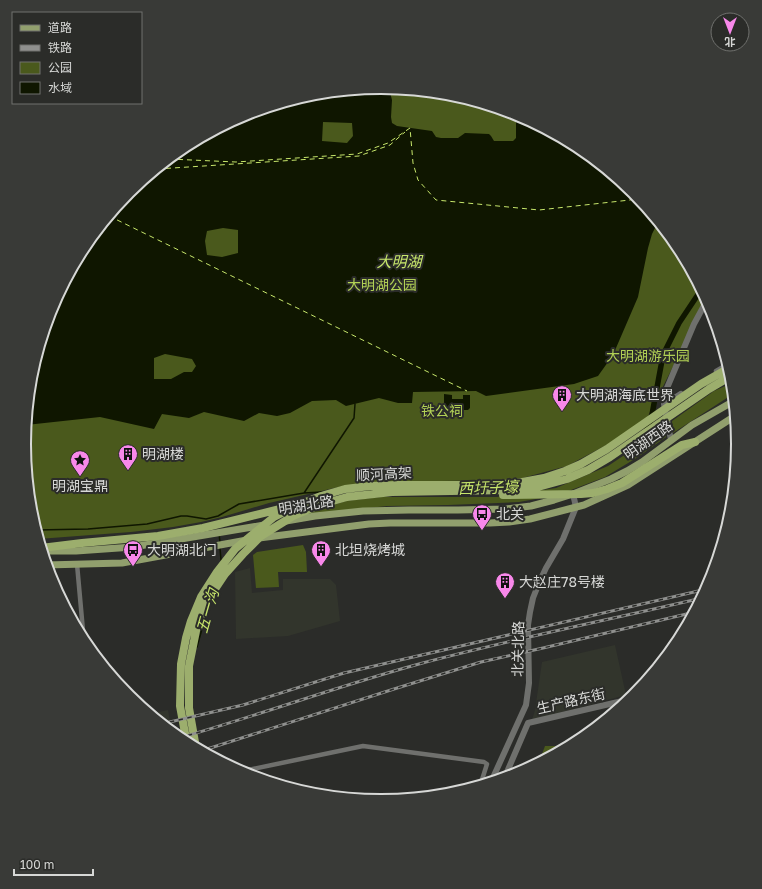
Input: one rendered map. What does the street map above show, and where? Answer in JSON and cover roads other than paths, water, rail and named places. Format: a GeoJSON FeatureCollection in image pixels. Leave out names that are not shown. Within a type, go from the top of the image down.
{"type":"FeatureCollection","features":[{"type":"Feature","properties":{"kind":"highway","name":"顺河高架"},"geometry":{"type":"LineString","coordinates":[[185,735],[180,706],[181,664],[186,638],[201,597],[217,572],[235,549],[274,517],[298,504],[345,489],[397,485],[487,485],[517,483],[558,473],[581,464],[608,449],[701,384],[723,371]]}},
{"type":"Feature","properties":{"kind":"highway","name":"顺河高架"},"geometry":{"type":"LineString","coordinates":[[195,741],[189,708],[189,666],[197,626],[209,598],[225,574],[261,536],[293,516],[319,504],[346,497],[392,492],[509,490],[538,487],[567,479],[588,470],[610,457],[725,380]]}},
{"type":"Feature","properties":{"kind":"highway"},"geometry":{"type":"LineString","coordinates":[[372,494],[394,496],[468,496],[593,493],[622,483],[682,445],[695,442]]}},
{"type":"Feature","properties":{"kind":"highway"},"geometry":{"type":"LineString","coordinates":[[47,548],[82,543],[158,536],[203,528],[298,504]]}},
{"type":"Feature","properties":{"kind":"main road","name":"明湖西路"},"geometry":{"type":"LineString","coordinates":[[573,494],[627,471],[642,462],[692,425],[728,404]]}},
{"type":"Feature","properties":{"kind":"main road","name":"明湖西路"},"geometry":{"type":"LineString","coordinates":[[576,507],[584,505],[628,485],[730,419]]}},
{"type":"Feature","properties":{"kind":"main road","name":"明湖北路"},"geometry":{"type":"LineString","coordinates":[[48,549],[76,551],[133,547],[315,516],[363,511],[505,509],[530,506],[573,494]]}},
{"type":"Feature","properties":{"kind":"main road","name":"明湖北路"},"geometry":{"type":"LineString","coordinates":[[53,565],[122,563],[237,541],[369,524],[509,522],[530,519],[576,507]]}},
{"type":"Feature","properties":{"kind":"street"},"geometry":{"type":"LineString","coordinates":[[671,440],[664,404],[667,388],[694,324],[703,308]]}},
{"type":"Feature","properties":{"kind":"street"},"geometry":{"type":"LineString","coordinates":[[664,404],[722,368]]}},
{"type":"Feature","properties":{"kind":"street"},"geometry":{"type":"LineString","coordinates":[[573,494],[576,507]]}},
{"type":"Feature","properties":{"kind":"street","name":"北关北路"},"geometry":{"type":"LineString","coordinates":[[494,776],[526,705],[529,683],[528,625],[533,598],[576,507]]}},
{"type":"Feature","properties":{"kind":"street"},"geometry":{"type":"LineString","coordinates":[[76,564],[82,626]]}},
{"type":"Feature","properties":{"kind":"street","name":"生产路东街"},"geometry":{"type":"LineString","coordinates":[[507,771],[528,723],[618,702]]}},
{"type":"Feature","properties":{"kind":"street"},"geometry":{"type":"LineString","coordinates":[[251,769],[363,746],[484,762],[487,764],[482,780]]}},
{"type":"Feature","properties":{"kind":"water","name":"大明湖"},"geometry":{"type":"Polygon","coordinates":[[[381,94],[391,94],[392,123],[397,126],[432,131],[436,137],[458,138],[465,133],[489,134],[494,141],[513,141],[516,138],[516,121],[556,141],[594,167],[612,181],[655,227],[648,248],[638,297],[613,355],[598,376],[574,384],[486,396],[476,391],[413,392],[412,403],[398,403],[379,398],[346,406],[336,400],[312,401],[290,413],[277,416],[259,413],[244,421],[204,412],[189,418],[162,414],[154,429],[100,417],[32,424],[34,399],[43,354],[58,311],[78,269],[103,231],[150,181],[187,153],[206,141],[247,121],[268,113],[290,106],[335,97],[381,94]],[[323,122],[322,141],[347,143],[353,136],[352,123],[323,122]],[[223,228],[207,231],[205,241],[207,255],[222,257],[238,253],[238,230],[223,228]],[[165,354],[154,358],[154,379],[171,379],[184,372],[192,372],[196,366],[192,359],[165,354]]]}},
{"type":"Feature","properties":{"kind":"water"},"geometry":{"type":"Polygon","coordinates":[[[444,394],[452,395],[452,399],[463,399],[463,395],[470,395],[470,408],[468,410],[447,410],[444,408],[444,394]]]}},
{"type":"Feature","properties":{"kind":"waterway"},"geometry":{"type":"LineString","coordinates":[[646,431],[651,420],[663,355],[679,323],[697,295]]}},
{"type":"Feature","properties":{"kind":"waterway"},"geometry":{"type":"LineString","coordinates":[[304,493],[354,418],[355,404]]}},
{"type":"Feature","properties":{"kind":"waterway","name":"西圩子壕"},"geometry":{"type":"LineString","coordinates":[[366,490],[374,490]]}},
{"type":"Feature","properties":{"kind":"waterway"},"geometry":{"type":"LineString","coordinates":[[42,530],[88,529],[147,524],[181,516],[206,519],[218,516],[239,504],[304,493],[322,492]]}},
{"type":"Feature","properties":{"kind":"waterway","name":"五一沟"},"geometry":{"type":"LineString","coordinates":[[219,534],[220,542]]}},
{"type":"Feature","properties":{"kind":"waterway","name":"五一沟"},"geometry":{"type":"LineString","coordinates":[[220,548],[221,560]]}},
{"type":"Feature","properties":{"kind":"waterway","name":"五一沟"},"geometry":{"type":"LineString","coordinates":[[197,647],[205,618]]}},
{"type":"Feature","properties":{"kind":"railway"},"geometry":{"type":"LineString","coordinates":[[168,722],[243,705],[344,673],[698,591]]}},
{"type":"Feature","properties":{"kind":"railway"},"geometry":{"type":"LineString","coordinates":[[187,736],[419,664],[525,638],[695,600]]}},
{"type":"Feature","properties":{"kind":"railway"},"geometry":{"type":"LineString","coordinates":[[208,749],[481,662],[687,614]]}},
{"type":"Feature","properties":{"kind":"place","name":"大明湖海底世界"},"geometry":{"type":"Point","coordinates":[562,412]}},
{"type":"Feature","properties":{"kind":"place","name":"明湖楼"},"geometry":{"type":"Point","coordinates":[128,471]}},
{"type":"Feature","properties":{"kind":"place","name":"明湖宝鼎"},"geometry":{"type":"Point","coordinates":[80,477]}},
{"type":"Feature","properties":{"kind":"place","name":"北关"},"geometry":{"type":"Point","coordinates":[482,531]}},
{"type":"Feature","properties":{"kind":"place","name":"大明湖北门"},"geometry":{"type":"Point","coordinates":[133,567]}},
{"type":"Feature","properties":{"kind":"place","name":"北坦烧烤城"},"geometry":{"type":"Point","coordinates":[321,567]}},
{"type":"Feature","properties":{"kind":"place","name":"大赵庄78号楼"},"geometry":{"type":"Point","coordinates":[505,599]}},
{"type":"Feature","properties":{"kind":"park label","name":"大明湖公园"},"geometry":{"type":"Point","coordinates":[382,285]}},
{"type":"Feature","properties":{"kind":"park label","name":"大明湖游乐园"},"geometry":{"type":"Point","coordinates":[648,356]}},
{"type":"Feature","properties":{"kind":"park label","name":"铁公祠"},"geometry":{"type":"Point","coordinates":[442,411]}}]}
